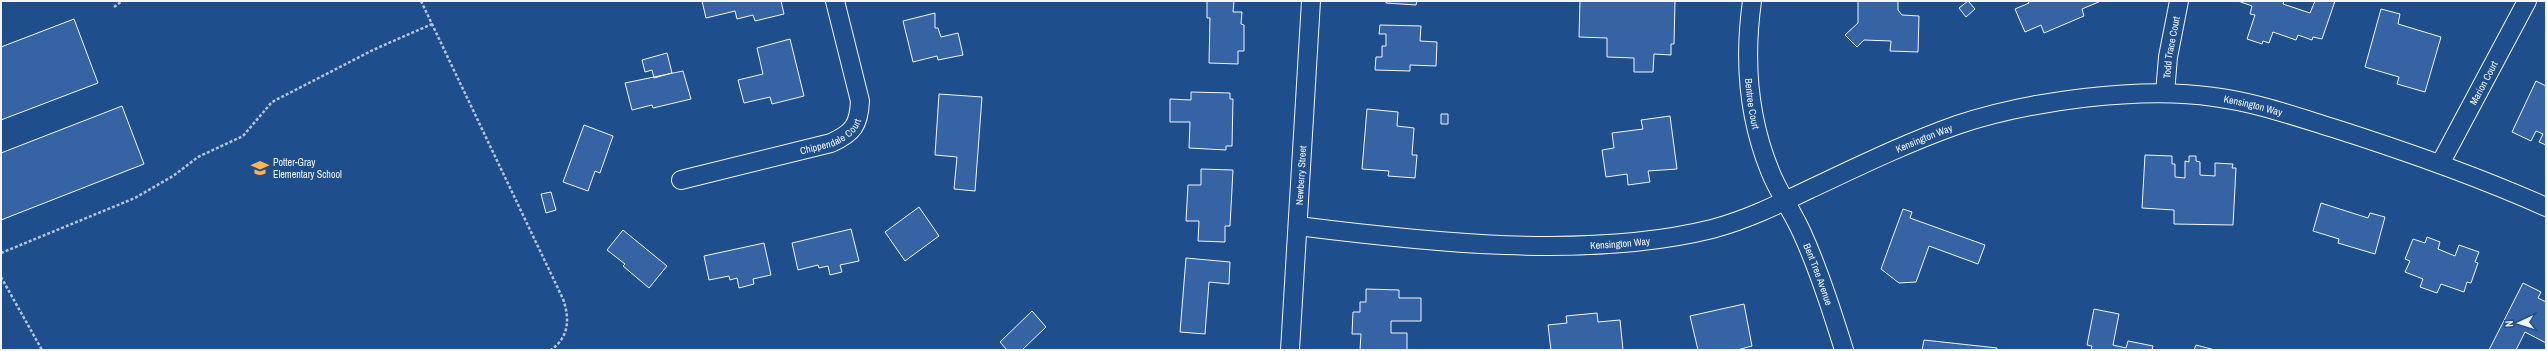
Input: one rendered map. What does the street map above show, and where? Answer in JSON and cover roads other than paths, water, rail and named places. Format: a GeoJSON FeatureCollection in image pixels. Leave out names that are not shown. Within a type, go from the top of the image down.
{"type":"FeatureCollection","features":[{"type":"Feature","properties":{"kind":"street","name":"Chippendale Court"},"geometry":{"type":"LineString","coordinates":[[681,180],[831,143],[853,129],[859,117],[860,101],[835,1]]}},
{"type":"Feature","properties":{"kind":"street","name":"Newberry Street"},"geometry":{"type":"LineString","coordinates":[[1290,350],[1311,1]]}},
{"type":"Feature","properties":{"kind":"street","name":"Bentree Court"},"geometry":{"type":"LineString","coordinates":[[1752,1],[1748,52],[1751,103],[1760,146],[1770,173],[1786,200]]}},
{"type":"Feature","properties":{"kind":"street","name":"Todd Trace Court"},"geometry":{"type":"LineString","coordinates":[[2165,94],[2168,57],[2179,1]]}},
{"type":"Feature","properties":{"kind":"street","name":"Marion Court"},"geometry":{"type":"LineString","coordinates":[[2440,164],[2526,1]]}},
{"type":"Feature","properties":{"kind":"street","name":"Kensington Way"},"geometry":{"type":"LineString","coordinates":[[1298,226],[1476,242],[1556,245],[1610,243],[1657,238],[1713,228],[1748,218],[1901,147],[1988,116],[2083,99],[2165,94],[2214,97],[2248,104],[2316,122],[2440,164],[2546,208]]}},
{"type":"Feature","properties":{"kind":"street","name":"Bent Tree Avenue"},"geometry":{"type":"LineString","coordinates":[[1786,200],[1815,264],[1844,350]]}},
{"type":"Feature","properties":{"kind":"place","name":"Potter-Gray Elementary School"},"geometry":{"type":"Point","coordinates":[260,168]}}]}
